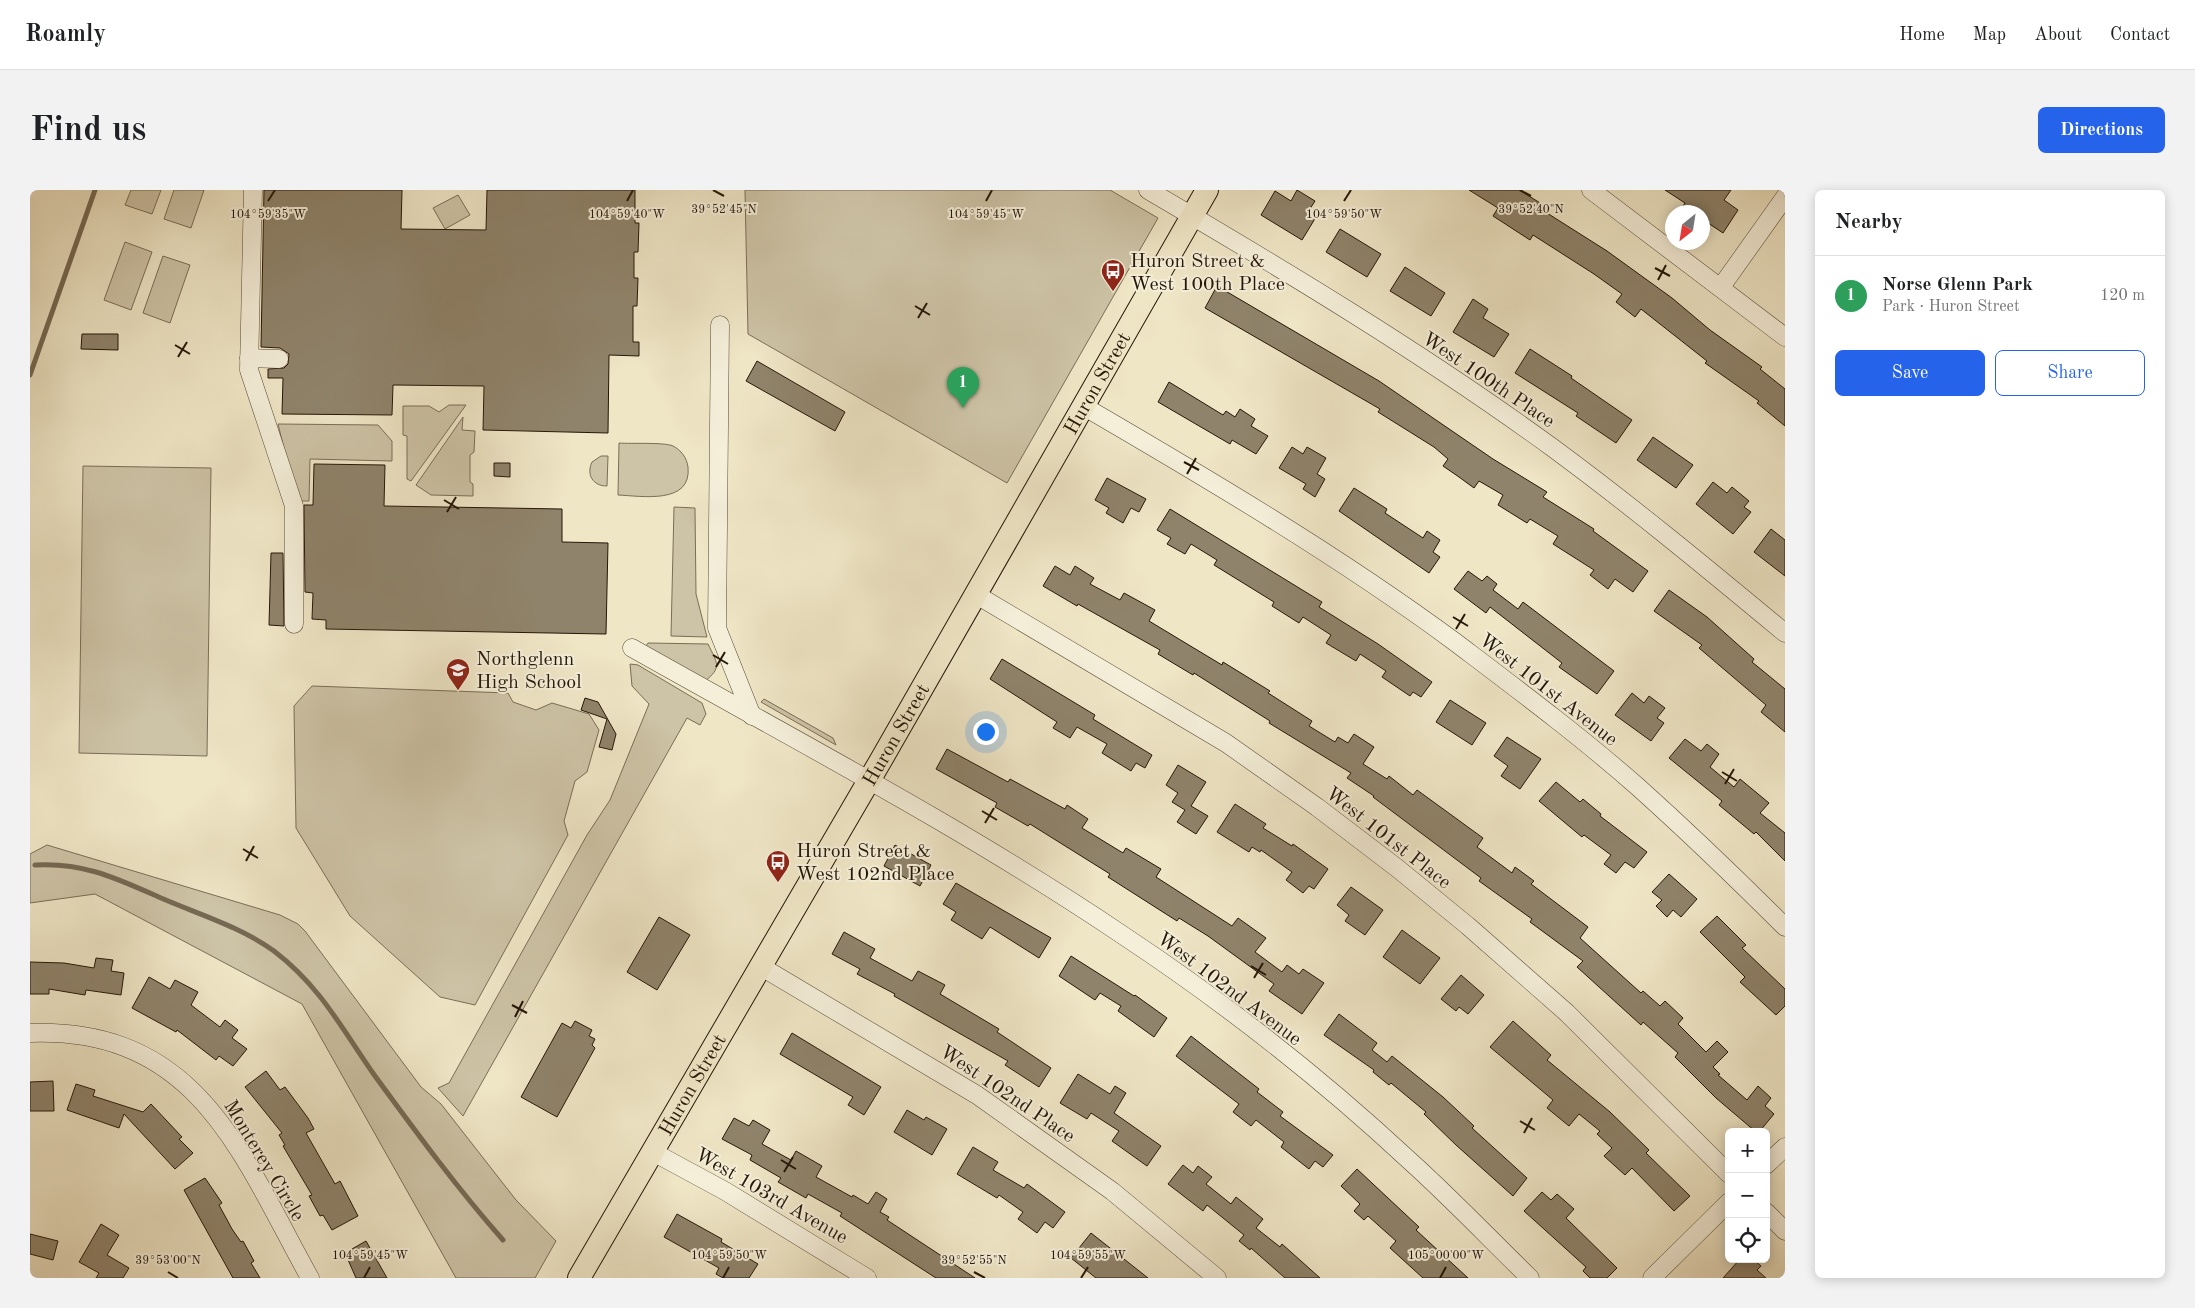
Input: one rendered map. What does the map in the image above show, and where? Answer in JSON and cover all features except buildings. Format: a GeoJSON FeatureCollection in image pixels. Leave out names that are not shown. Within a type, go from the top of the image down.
{"type":"FeatureCollection","features":[{"type":"Feature","properties":{"kind":"main road","name":"Huron Street"},"geometry":{"type":"LineString","coordinates":[[579,1278],[868,781],[1207,190]]}},
{"type":"Feature","properties":{"kind":"street"},"geometry":{"type":"LineString","coordinates":[[253,190],[249,370],[294,506],[294,624]]}},
{"type":"Feature","properties":{"kind":"street","name":"West 100th Place"},"geometry":{"type":"LineString","coordinates":[[1148,190],[1311,286],[1466,387],[1538,437],[1633,510],[1785,633]]}},
{"type":"Feature","properties":{"kind":"street"},"geometry":{"type":"LineString","coordinates":[[1591,190],[1785,337]]}},
{"type":"Feature","properties":{"kind":"street"},"geometry":{"type":"LineString","coordinates":[[1721,287],[1785,197]]}},
{"type":"Feature","properties":{"kind":"street"},"geometry":{"type":"LineString","coordinates":[[720,325],[716,628],[752,716]]}},
{"type":"Feature","properties":{"kind":"street"},"geometry":{"type":"LineString","coordinates":[[249,358],[279,359]]}},
{"type":"Feature","properties":{"kind":"street","name":"West 101st Avenue"},"geometry":{"type":"LineString","coordinates":[[1083,406],[1279,522],[1454,642],[1547,713],[1636,786],[1714,856],[1785,927]]}},
{"type":"Feature","properties":{"kind":"street","name":"West 101st Place"},"geometry":{"type":"LineString","coordinates":[[975,594],[1226,743],[1317,807],[1375,851],[1468,926],[1568,1013],[1728,1173]]}},
{"type":"Feature","properties":{"kind":"street","name":"West 102nd Avenue"},"geometry":{"type":"LineString","coordinates":[[632,648],[1005,860],[1125,936],[1248,1025],[1318,1081],[1405,1156],[1530,1278]]}},
{"type":"Feature","properties":{"kind":"street","name":"West 102nd Place"},"geometry":{"type":"LineString","coordinates":[[760,966],[978,1094],[1112,1191],[1217,1278]]}},
{"type":"Feature","properties":{"kind":"street","name":"Monterey Circle"},"geometry":{"type":"LineString","coordinates":[[30,1033],[65,1034],[116,1045],[151,1059],[183,1081],[210,1108],[237,1146],[310,1278]]}},
{"type":"Feature","properties":{"kind":"street"},"geometry":{"type":"LineString","coordinates":[[1770,1161],[1785,1147]]}},
{"type":"Feature","properties":{"kind":"street","name":"West 103rd Avenue"},"geometry":{"type":"LineString","coordinates":[[653,1152],[725,1191],[867,1278]]}},
{"type":"Feature","properties":{"kind":"street"},"geometry":{"type":"LineString","coordinates":[[1652,1278],[1725,1206]]}},
{"type":"Feature","properties":{"kind":"street"},"geometry":{"type":"LineString","coordinates":[[1770,1216],[1785,1231]]}},
{"type":"Feature","properties":{"kind":"shaded area"},"geometry":{"type":"Polygon","coordinates":[[[131,190],[161,190],[152,214],[125,205],[131,190]]]}},
{"type":"Feature","properties":{"kind":"shaded area"},"geometry":{"type":"Polygon","coordinates":[[[174,190],[204,190],[191,228],[164,219],[174,190]]]}},
{"type":"Feature","properties":{"kind":"shaded area"},"geometry":{"type":"Polygon","coordinates":[[[745,190],[1110,190],[1158,218],[1007,483],[748,334],[745,190]]]}},
{"type":"Feature","properties":{"kind":"shaded area"},"geometry":{"type":"Polygon","coordinates":[[[458,195],[470,215],[445,229],[433,208],[458,195]]]}},
{"type":"Feature","properties":{"kind":"shaded area"},"geometry":{"type":"Polygon","coordinates":[[[125,242],[152,252],[131,310],[104,300],[125,242]]]}},
{"type":"Feature","properties":{"kind":"shaded area"},"geometry":{"type":"Polygon","coordinates":[[[163,256],[190,265],[170,323],[143,313],[163,256]]]}},
{"type":"Feature","properties":{"kind":"shaded area"},"geometry":{"type":"Polygon","coordinates":[[[449,405],[466,405],[411,481],[407,479],[407,436],[403,435],[403,406],[429,406],[439,412],[449,405]]]}},
{"type":"Feature","properties":{"kind":"shaded area"},"geometry":{"type":"Polygon","coordinates":[[[463,417],[462,430],[475,431],[474,452],[470,455],[470,482],[473,484],[473,496],[431,495],[416,485],[463,417]]]}},
{"type":"Feature","properties":{"kind":"shaded area"},"geometry":{"type":"Polygon","coordinates":[[[278,424],[378,425],[392,441],[392,461],[310,459],[309,501],[297,501],[278,424]]]}},
{"type":"Feature","properties":{"kind":"shaded area"},"geometry":{"type":"Polygon","coordinates":[[[619,443],[662,444],[676,448],[685,457],[688,467],[687,479],[682,488],[674,493],[663,496],[618,495],[619,443]]]}},
{"type":"Feature","properties":{"kind":"shaded area"},"geometry":{"type":"Polygon","coordinates":[[[601,456],[608,456],[607,486],[598,484],[590,475],[592,462],[601,456]]]}},
{"type":"Feature","properties":{"kind":"shaded area"},"geometry":{"type":"Polygon","coordinates":[[[83,466],[211,468],[207,756],[79,753],[83,466]]]}},
{"type":"Feature","properties":{"kind":"shaded area"},"geometry":{"type":"Polygon","coordinates":[[[674,507],[695,508],[696,594],[707,637],[671,636],[674,507]]]}},
{"type":"Feature","properties":{"kind":"shaded area"},"geometry":{"type":"Polygon","coordinates":[[[648,643],[708,644],[716,660],[716,668],[704,682],[646,646],[648,643]]]}},
{"type":"Feature","properties":{"kind":"shaded area"},"geometry":{"type":"Polygon","coordinates":[[[630,664],[638,665],[702,703],[706,714],[700,725],[687,718],[463,1116],[438,1088],[449,1083],[587,835],[610,800],[649,704],[632,686],[630,664]]]}},
{"type":"Feature","properties":{"kind":"shaded area"},"geometry":{"type":"Polygon","coordinates":[[[312,686],[508,693],[513,702],[536,710],[552,703],[589,714],[599,730],[587,772],[575,781],[564,821],[568,835],[475,1005],[440,997],[350,916],[296,828],[294,706],[312,686]]]}},
{"type":"Feature","properties":{"kind":"shaded area"},"geometry":{"type":"Polygon","coordinates":[[[764,699],[833,738],[836,745],[761,702],[764,699]]]}},
{"type":"Feature","properties":{"kind":"shaded area"},"geometry":{"type":"Polygon","coordinates":[[[47,845],[280,915],[298,924],[421,1087],[441,1104],[516,1200],[556,1241],[535,1278],[456,1278],[302,1004],[95,894],[30,903],[30,854],[47,845]]]}},
{"type":"Feature","properties":{"kind":"waterway"},"geometry":{"type":"LineString","coordinates":[[30,375],[95,190]]}},
{"type":"Feature","properties":{"kind":"waterway"},"geometry":{"type":"LineString","coordinates":[[35,865],[69,866],[115,878],[234,928],[274,951],[305,979],[330,1009],[375,1076],[421,1139],[503,1240]]}},
{"type":"Feature","properties":{"kind":"place","name":"Huron Street & West 100th Place"},"geometry":{"type":"Point","coordinates":[1113,292]}},
{"type":"Feature","properties":{"kind":"place","name":"Norse Glenn Park"},"geometry":{"type":"Point","coordinates":[963,408]}},
{"type":"Feature","properties":{"kind":"place","name":"Northglenn High School"},"geometry":{"type":"Point","coordinates":[458,691]}},
{"type":"Feature","properties":{"kind":"place","name":"Huron Street & West 102nd Place"},"geometry":{"type":"Point","coordinates":[778,883]}}]}
